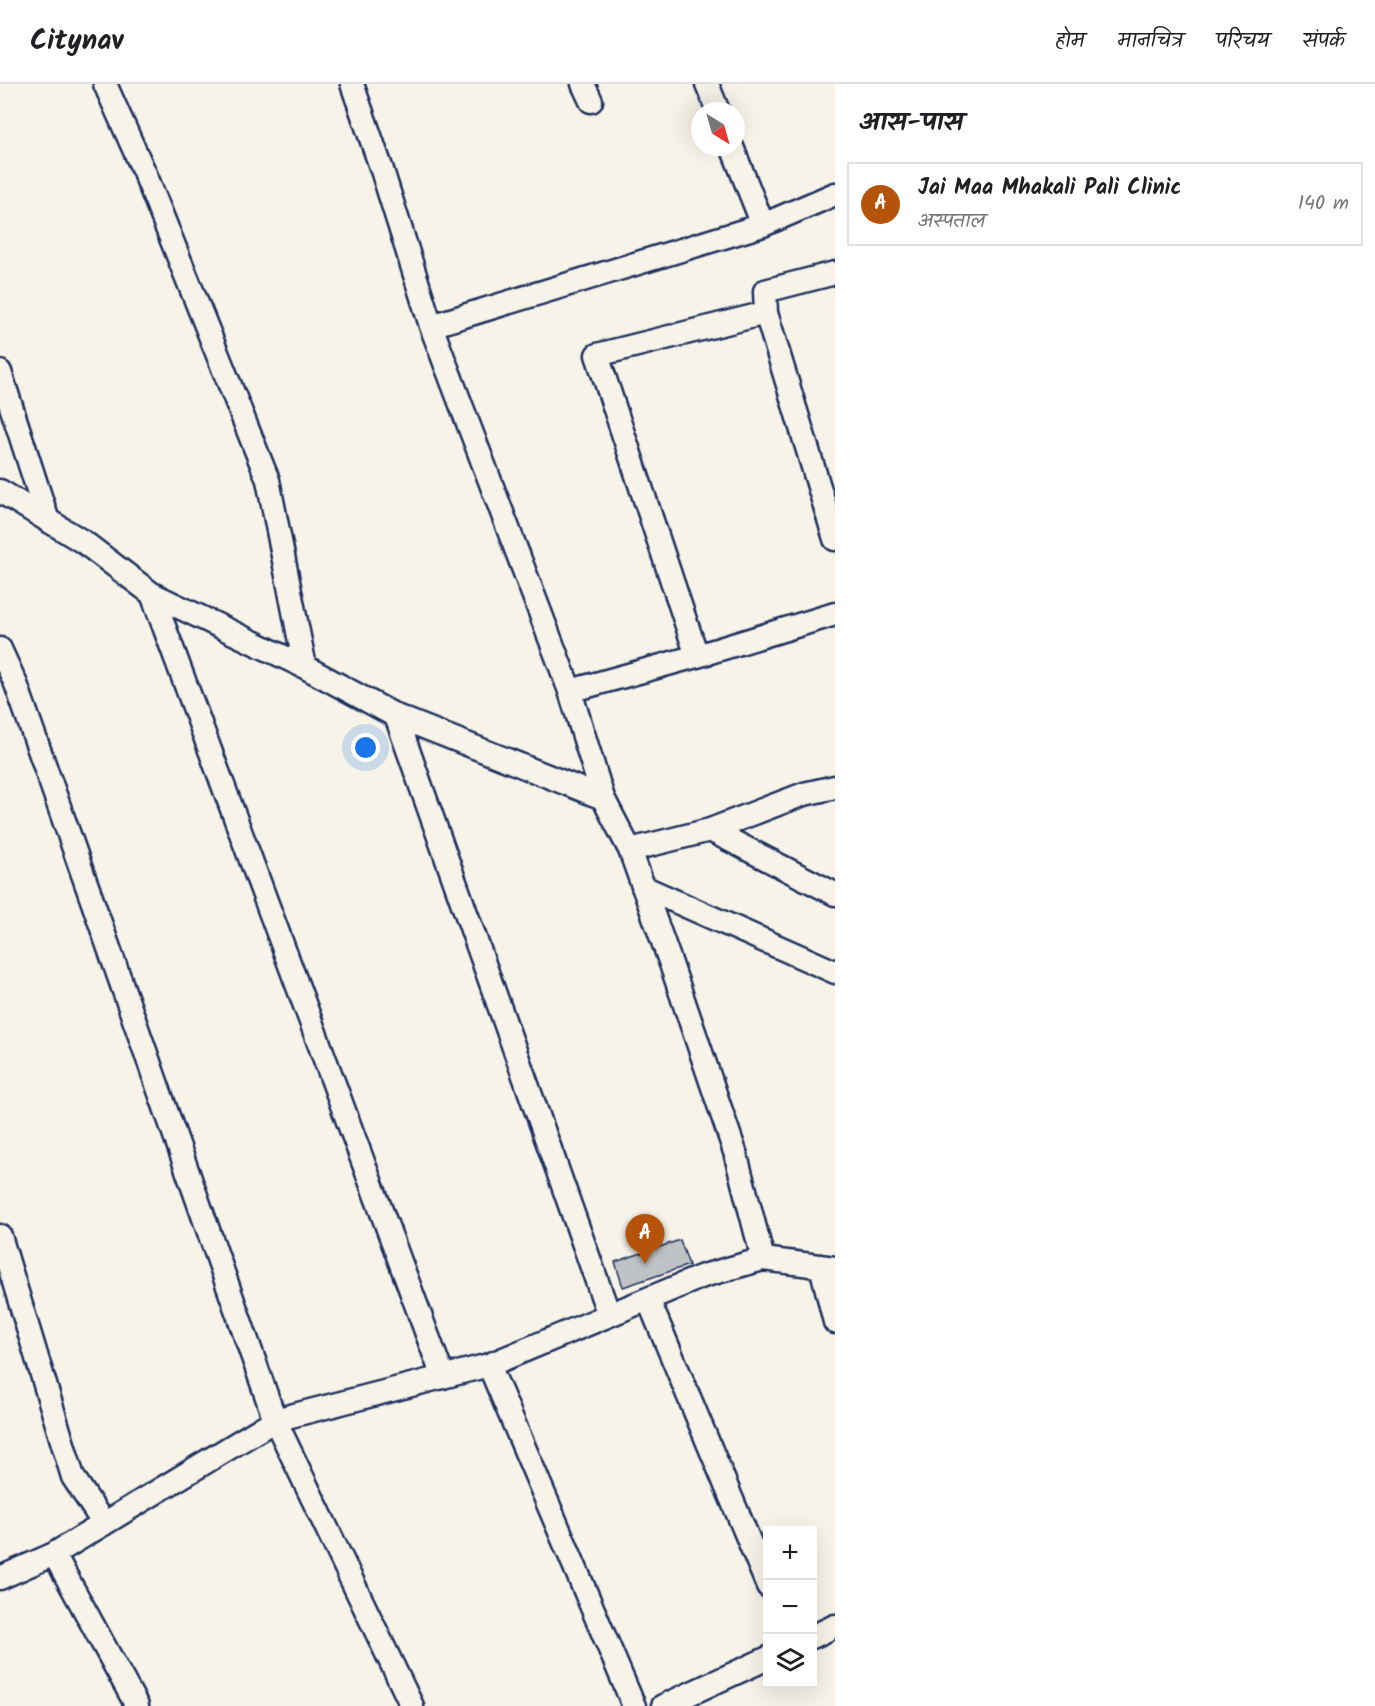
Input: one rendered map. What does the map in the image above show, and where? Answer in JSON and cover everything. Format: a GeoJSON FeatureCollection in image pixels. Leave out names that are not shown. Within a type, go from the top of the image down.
{"type":"FeatureCollection","features":[{"type":"Feature","properties":{"kind":"street"},"geometry":{"type":"LineString","coordinates":[[105,84],[159,208],[268,480],[305,667]]}},
{"type":"Feature","properties":{"kind":"street"},"geometry":{"type":"LineString","coordinates":[[352,84],[382,170],[431,326],[570,691],[603,798],[630,850],[643,887],[735,1152],[763,1259]]}},
{"type":"Feature","properties":{"kind":"street"},"geometry":{"type":"LineString","coordinates":[[707,84],[714,102]]}},
{"type":"Feature","properties":{"kind":"street"},"geometry":{"type":"LineString","coordinates":[[736,156],[763,225]]}},
{"type":"Feature","properties":{"kind":"street"},"geometry":{"type":"LineString","coordinates":[[431,326],[763,225],[835,194]]}},
{"type":"Feature","properties":{"kind":"street"},"geometry":{"type":"LineString","coordinates":[[835,273],[765,291],[766,313],[835,539]]}},
{"type":"Feature","properties":{"kind":"street"},"geometry":{"type":"LineString","coordinates":[[697,656],[597,355],[766,313]]}},
{"type":"Feature","properties":{"kind":"street"},"geometry":{"type":"LineString","coordinates":[[0,372],[48,521]]}},
{"type":"Feature","properties":{"kind":"street"},"geometry":{"type":"LineString","coordinates":[[0,491],[85,543],[152,594],[305,667],[396,716],[603,798]]}},
{"type":"Feature","properties":{"kind":"street"},"geometry":{"type":"LineString","coordinates":[[152,594],[443,1377]]}},
{"type":"Feature","properties":{"kind":"street"},"geometry":{"type":"LineString","coordinates":[[570,691],[697,656],[835,614]]}},
{"type":"Feature","properties":{"kind":"street"},"geometry":{"type":"LineString","coordinates":[[0,648],[20,695],[275,1420],[412,1706]]}},
{"type":"Feature","properties":{"kind":"street"},"geometry":{"type":"LineString","coordinates":[[396,716],[609,1316]]}},
{"type":"Feature","properties":{"kind":"street"},"geometry":{"type":"LineString","coordinates":[[630,850],[710,830],[804,794],[835,787]]}},
{"type":"Feature","properties":{"kind":"street"},"geometry":{"type":"LineString","coordinates":[[710,830],[835,894]]}},
{"type":"Feature","properties":{"kind":"street"},"geometry":{"type":"LineString","coordinates":[[643,887],[835,972]]}},
{"type":"Feature","properties":{"kind":"street"},"geometry":{"type":"LineString","coordinates":[[0,1236],[73,1477],[104,1524]]}},
{"type":"Feature","properties":{"kind":"street"},"geometry":{"type":"LineString","coordinates":[[0,1578],[54,1554],[275,1420],[489,1365],[703,1276],[763,1259],[828,1267],[835,1322]]}},
{"type":"Feature","properties":{"kind":"street"},"geometry":{"type":"LineString","coordinates":[[648,1299],[765,1580]]}},
{"type":"Feature","properties":{"kind":"street"},"geometry":{"type":"LineString","coordinates":[[489,1365],[634,1706]]}},
{"type":"Feature","properties":{"kind":"street"},"geometry":{"type":"LineString","coordinates":[[54,1554],[137,1706]]}},
{"type":"Feature","properties":{"kind":"street"},"geometry":{"type":"LineString","coordinates":[[817,1635],[835,1627]]}},
{"type":"Feature","properties":{"kind":"street"},"geometry":{"type":"LineString","coordinates":[[663,1706],[763,1660]]}},
{"type":"Feature","properties":{"kind":"building"},"geometry":{"type":"Polygon","coordinates":[[[680,1240],[689,1265],[623,1287],[615,1262],[680,1240]]]}},
{"type":"Feature","properties":{"kind":"place","name":"Jai Maa Mhakali Pali Clinic"},"geometry":{"type":"Point","coordinates":[645,1264]}}]}
